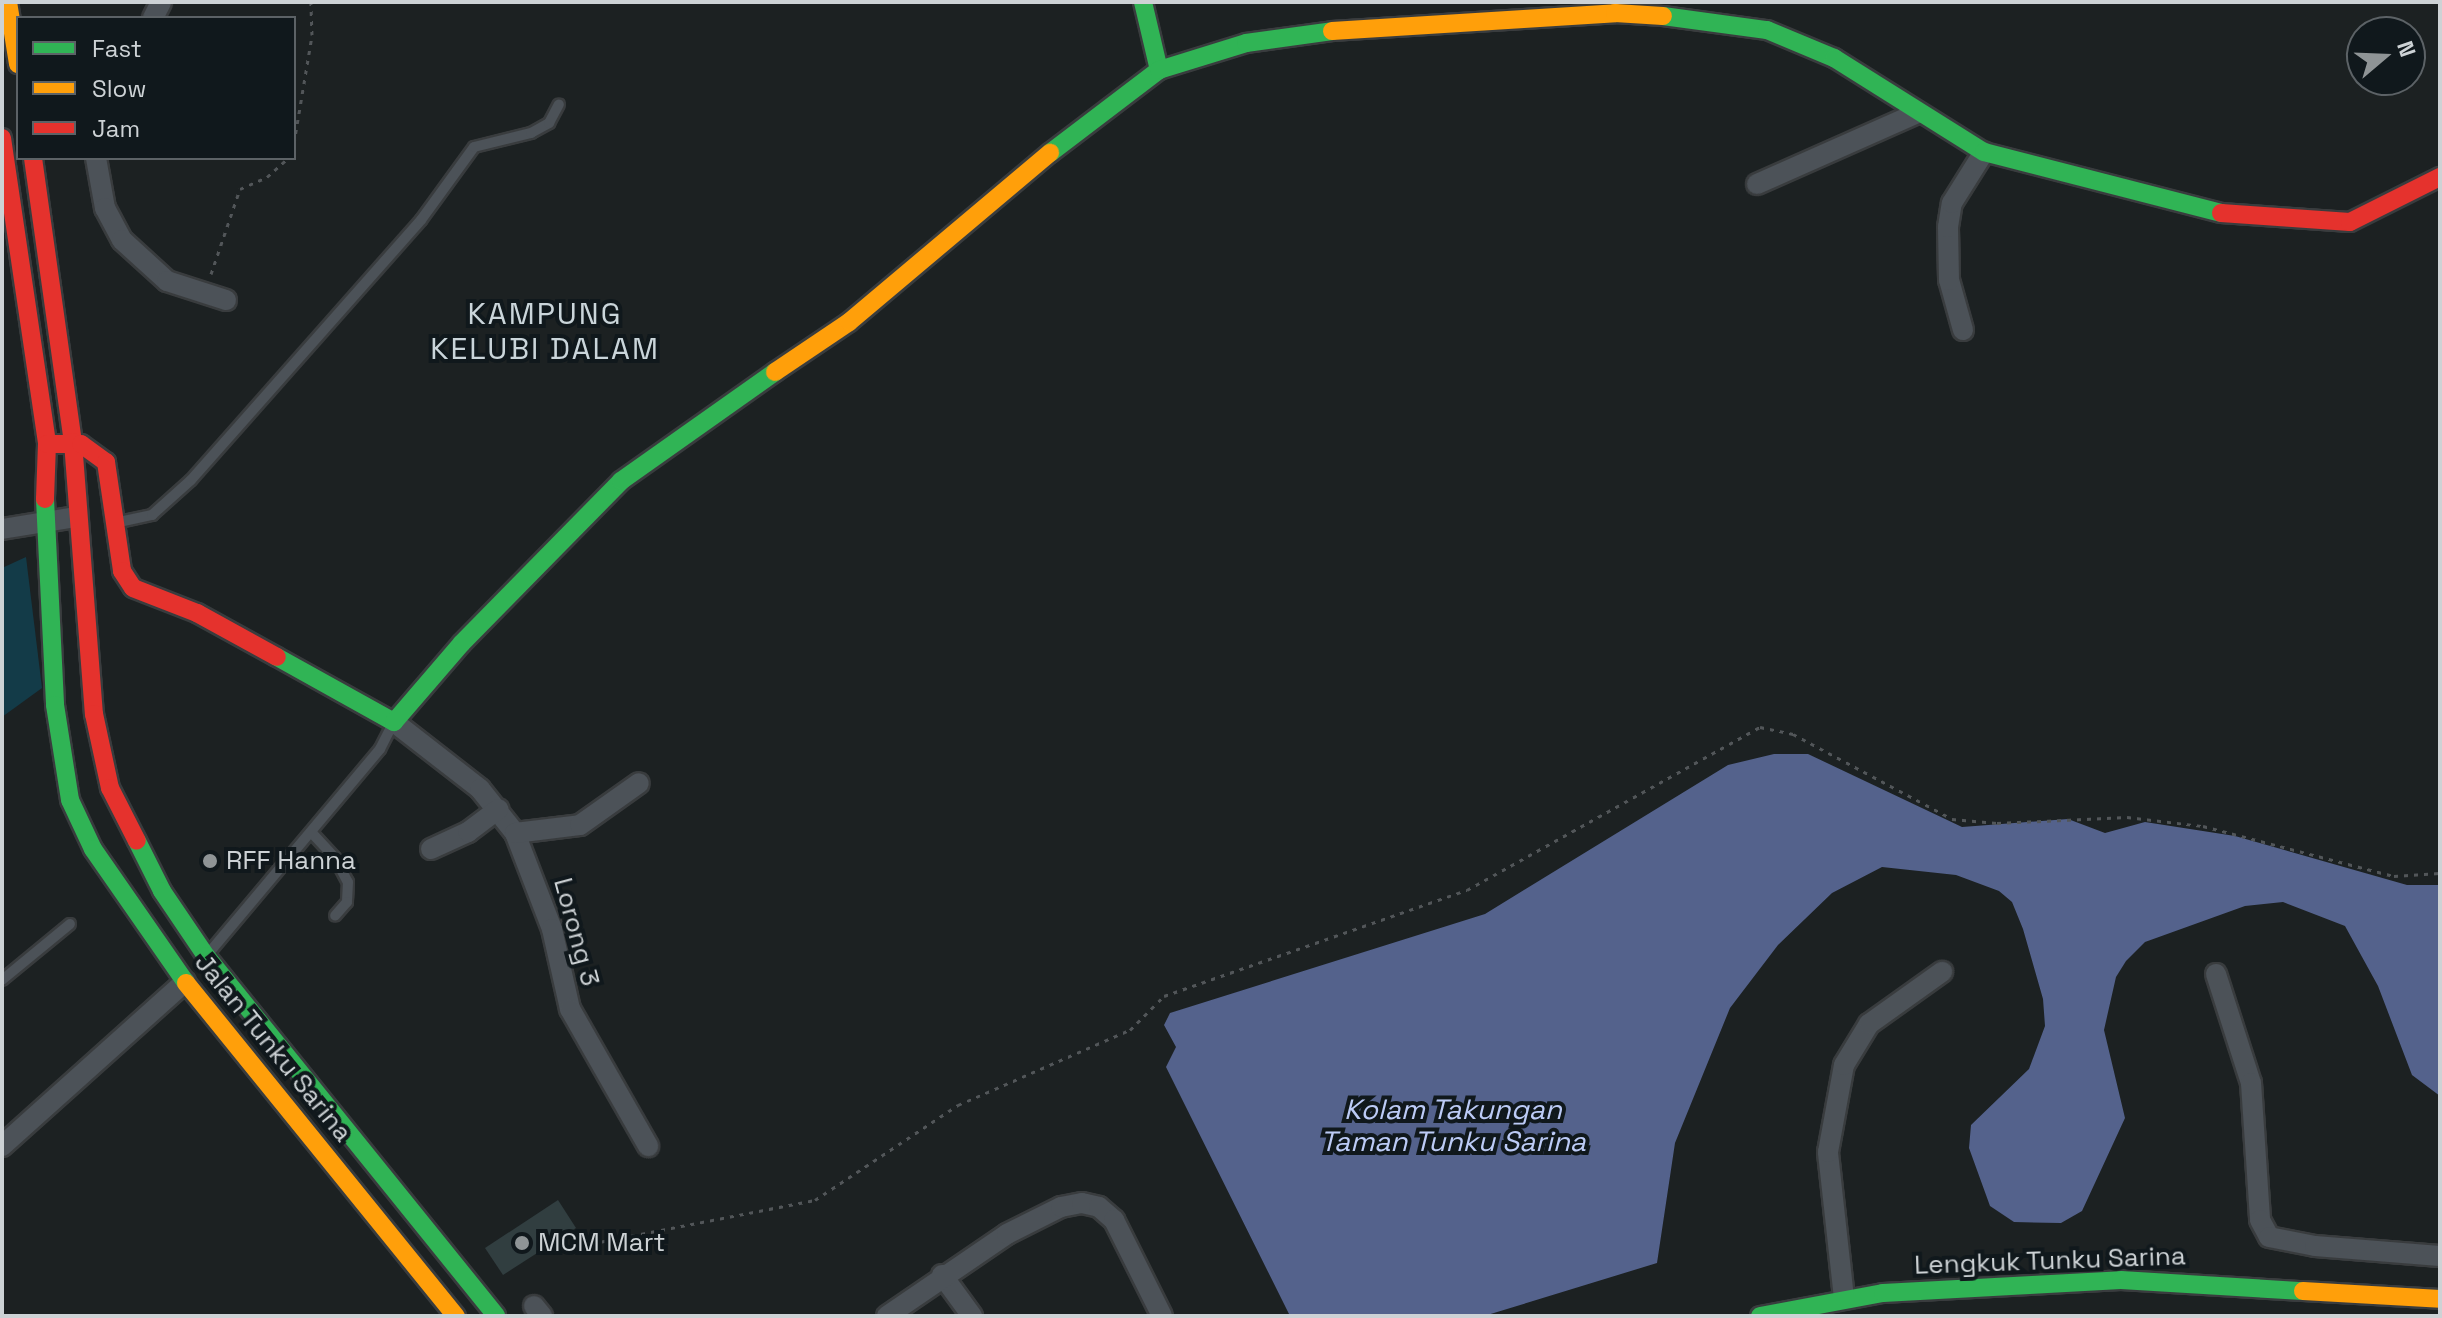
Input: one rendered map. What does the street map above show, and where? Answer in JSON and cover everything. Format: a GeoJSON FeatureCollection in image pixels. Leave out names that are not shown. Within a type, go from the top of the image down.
{"type":"FeatureCollection","features":[{"type":"Feature","properties":{"kind":"street"},"geometry":{"type":"LineString","coordinates":[[8,2],[16,52]]}},
{"type":"Feature","properties":{"kind":"street"},"geometry":{"type":"LineString","coordinates":[[1143,2],[1159,70]]}},
{"type":"Feature","properties":{"kind":"street"},"geometry":{"type":"LineString","coordinates":[[47,444],[73,442],[91,447],[106,462],[122,571],[133,588],[197,613],[354,705],[394,722],[420,686],[621,481],[849,322],[1080,128],[1159,70],[1270,38],[1513,11],[1615,13],[1733,22],[1834,58],[1917,113],[1984,152],[2108,187],[2267,220],[2350,222],[2384,209],[2440,177]]}},
{"type":"Feature","properties":{"kind":"street"},"geometry":{"type":"LineString","coordinates":[[1757,184],[1917,113]]}},
{"type":"Feature","properties":{"kind":"street","name":"Jalan Tunku Sarina"},"geometry":{"type":"LineString","coordinates":[[2,138],[47,444],[44,520],[57,743],[70,800],[101,863],[185,982],[456,1316]]}},
{"type":"Feature","properties":{"kind":"street"},"geometry":{"type":"LineString","coordinates":[[1963,330],[1949,280],[1948,227],[1952,203],[1984,152]]}},
{"type":"Feature","properties":{"kind":"street","name":"Jalan Tunku Sarina"},"geometry":{"type":"LineString","coordinates":[[33,160],[73,442],[75,517],[94,714],[110,788],[162,891],[206,956],[496,1316]]}},
{"type":"Feature","properties":{"kind":"street"},"geometry":{"type":"LineString","coordinates":[[96,160],[105,208],[122,240],[167,281],[204,297],[226,300]]}},
{"type":"Feature","properties":{"kind":"street"},"geometry":{"type":"LineString","coordinates":[[2,529],[75,517]]}},
{"type":"Feature","properties":{"kind":"street","name":"Lorong 3"},"geometry":{"type":"LineString","coordinates":[[394,722],[498,809],[515,833],[542,895],[570,1009],[648,1146]]}},
{"type":"Feature","properties":{"kind":"street"},"geometry":{"type":"LineString","coordinates":[[515,833],[580,825],[639,783]]}},
{"type":"Feature","properties":{"kind":"street"},"geometry":{"type":"LineString","coordinates":[[431,849],[468,832],[498,809]]}},
{"type":"Feature","properties":{"kind":"street"},"geometry":{"type":"LineString","coordinates":[[1844,1298],[1828,1152],[1844,1065],[1869,1024],[1942,972]]}},
{"type":"Feature","properties":{"kind":"street"},"geometry":{"type":"LineString","coordinates":[[2216,974],[2251,1083],[2260,1220],[2277,1241],[2440,1256]]}},
{"type":"Feature","properties":{"kind":"street"},"geometry":{"type":"LineString","coordinates":[[2,1146],[185,982]]}},
{"type":"Feature","properties":{"kind":"street"},"geometry":{"type":"LineString","coordinates":[[887,1316],[942,1275],[1061,1207],[1091,1204],[1114,1220],[1162,1316]]}},
{"type":"Feature","properties":{"kind":"street"},"geometry":{"type":"LineString","coordinates":[[942,1275],[972,1316]]}},
{"type":"Feature","properties":{"kind":"street","name":"Lengkuk Tunku Sarina"},"geometry":{"type":"LineString","coordinates":[[1760,1316],[1844,1298],[2121,1280],[2396,1306],[2440,1299]]}},
{"type":"Feature","properties":{"kind":"lane"},"geometry":{"type":"LineString","coordinates":[[117,523],[152,515],[191,480],[421,220],[474,147],[531,133],[549,123],[559,104]]}},
{"type":"Feature","properties":{"kind":"lane"},"geometry":{"type":"LineString","coordinates":[[206,956],[380,749],[394,722]]}},
{"type":"Feature","properties":{"kind":"lane"},"geometry":{"type":"LineString","coordinates":[[311,832],[335,858],[348,882],[347,902],[335,916]]}},
{"type":"Feature","properties":{"kind":"lane"},"geometry":{"type":"LineString","coordinates":[[2,980],[70,924]]}},
{"type":"Feature","properties":{"kind":"path"},"geometry":{"type":"LineString","coordinates":[[296,131],[312,35],[311,2]]}},
{"type":"Feature","properties":{"kind":"path"},"geometry":{"type":"LineString","coordinates":[[204,297],[240,189],[267,177],[286,160]]}},
{"type":"Feature","properties":{"kind":"path"},"geometry":{"type":"LineString","coordinates":[[553,1251],[815,1200],[958,1105],[1130,1030],[1164,996],[1467,890],[1760,727],[1793,734],[1952,819],[1997,823],[2127,817],[2203,826],[2394,876],[2440,873]]}},
{"type":"Feature","properties":{"kind":"shaded area"},"geometry":{"type":"Polygon","coordinates":[[[26,557],[42,688],[2,717],[2,568],[26,557]]]}},
{"type":"Feature","properties":{"kind":"water","name":"Kolam Takungan Taman Tunku Sarina"},"geometry":{"type":"Polygon","coordinates":[[[1774,754],[1808,754],[1962,827],[2068,819],[2105,833],[2145,822],[2235,836],[2407,885],[2440,885],[2440,1096],[2412,1075],[2378,986],[2345,926],[2283,902],[2245,906],[2145,942],[2126,961],[2116,977],[2104,1030],[2125,1118],[2082,1211],[2061,1223],[2014,1222],[1990,1206],[1969,1148],[1971,1125],[2029,1069],[2045,1026],[2043,999],[2023,929],[2012,902],[1999,891],[1956,875],[1882,867],[1832,893],[1778,945],[1730,1008],[1675,1143],[1657,1263],[1484,1316],[1290,1316],[1166,1067],[1176,1047],[1164,1025],[1170,1013],[1485,914],[1728,765],[1774,754]]]}},
{"type":"Feature","properties":{"kind":"building"},"geometry":{"type":"Polygon","coordinates":[[[558,1200],[576,1228],[503,1275],[485,1248],[558,1200]]]}},
{"type":"Feature","properties":{"kind":"traffic: fast"},"geometry":{"type":"LineString","coordinates":[[1143,2],[1159,70]]}},
{"type":"Feature","properties":{"kind":"traffic: fast"},"geometry":{"type":"LineString","coordinates":[[1663,16],[1767,30],[1834,58],[1984,152],[2221,213]]}},
{"type":"Feature","properties":{"kind":"traffic: fast"},"geometry":{"type":"LineString","coordinates":[[1050,153],[1159,70],[1246,43],[1332,31]]}},
{"type":"Feature","properties":{"kind":"traffic: fast"},"geometry":{"type":"LineString","coordinates":[[277,657],[394,722],[462,643],[621,481],[775,372]]}},
{"type":"Feature","properties":{"kind":"traffic: fast"},"geometry":{"type":"LineString","coordinates":[[45,499],[55,705],[70,800],[93,849],[186,983]]}},
{"type":"Feature","properties":{"kind":"traffic: fast"},"geometry":{"type":"LineString","coordinates":[[137,841],[162,891],[206,956],[496,1316]]}},
{"type":"Feature","properties":{"kind":"traffic: fast"},"geometry":{"type":"LineString","coordinates":[[1760,1316],[1883,1293],[2121,1280],[2303,1291]]}},
{"type":"Feature","properties":{"kind":"traffic: slow"},"geometry":{"type":"LineString","coordinates":[[8,2],[16,52]]}},
{"type":"Feature","properties":{"kind":"traffic: slow"},"geometry":{"type":"LineString","coordinates":[[1332,31],[1615,13],[1663,16]]}},
{"type":"Feature","properties":{"kind":"traffic: slow"},"geometry":{"type":"LineString","coordinates":[[775,372],[849,322],[1050,153]]}},
{"type":"Feature","properties":{"kind":"traffic: slow"},"geometry":{"type":"LineString","coordinates":[[186,983],[456,1316]]}},
{"type":"Feature","properties":{"kind":"traffic: slow"},"geometry":{"type":"LineString","coordinates":[[2303,1291],[2440,1299]]}},
{"type":"Feature","properties":{"kind":"traffic: jam"},"geometry":{"type":"LineString","coordinates":[[2,138],[47,444],[45,499]]}},
{"type":"Feature","properties":{"kind":"traffic: jam"},"geometry":{"type":"LineString","coordinates":[[33,160],[73,442],[94,714],[110,788],[137,841]]}},
{"type":"Feature","properties":{"kind":"traffic: jam"},"geometry":{"type":"LineString","coordinates":[[2221,213],[2350,222],[2440,177]]}},
{"type":"Feature","properties":{"kind":"traffic: jam"},"geometry":{"type":"LineString","coordinates":[[47,444],[81,444],[106,462],[122,571],[133,588],[197,613],[277,657]]}},
{"type":"Feature","properties":{"kind":"place","name":"RFF Hanna"},"geometry":{"type":"Point","coordinates":[210,861]}},
{"type":"Feature","properties":{"kind":"place","name":"MCM Mart"},"geometry":{"type":"Point","coordinates":[522,1243]}},
{"type":"Feature","properties":{"kind":"district","name":"KAMPUNG KELUBI DALAM"},"geometry":{"type":"Point","coordinates":[545,331]}}]}
